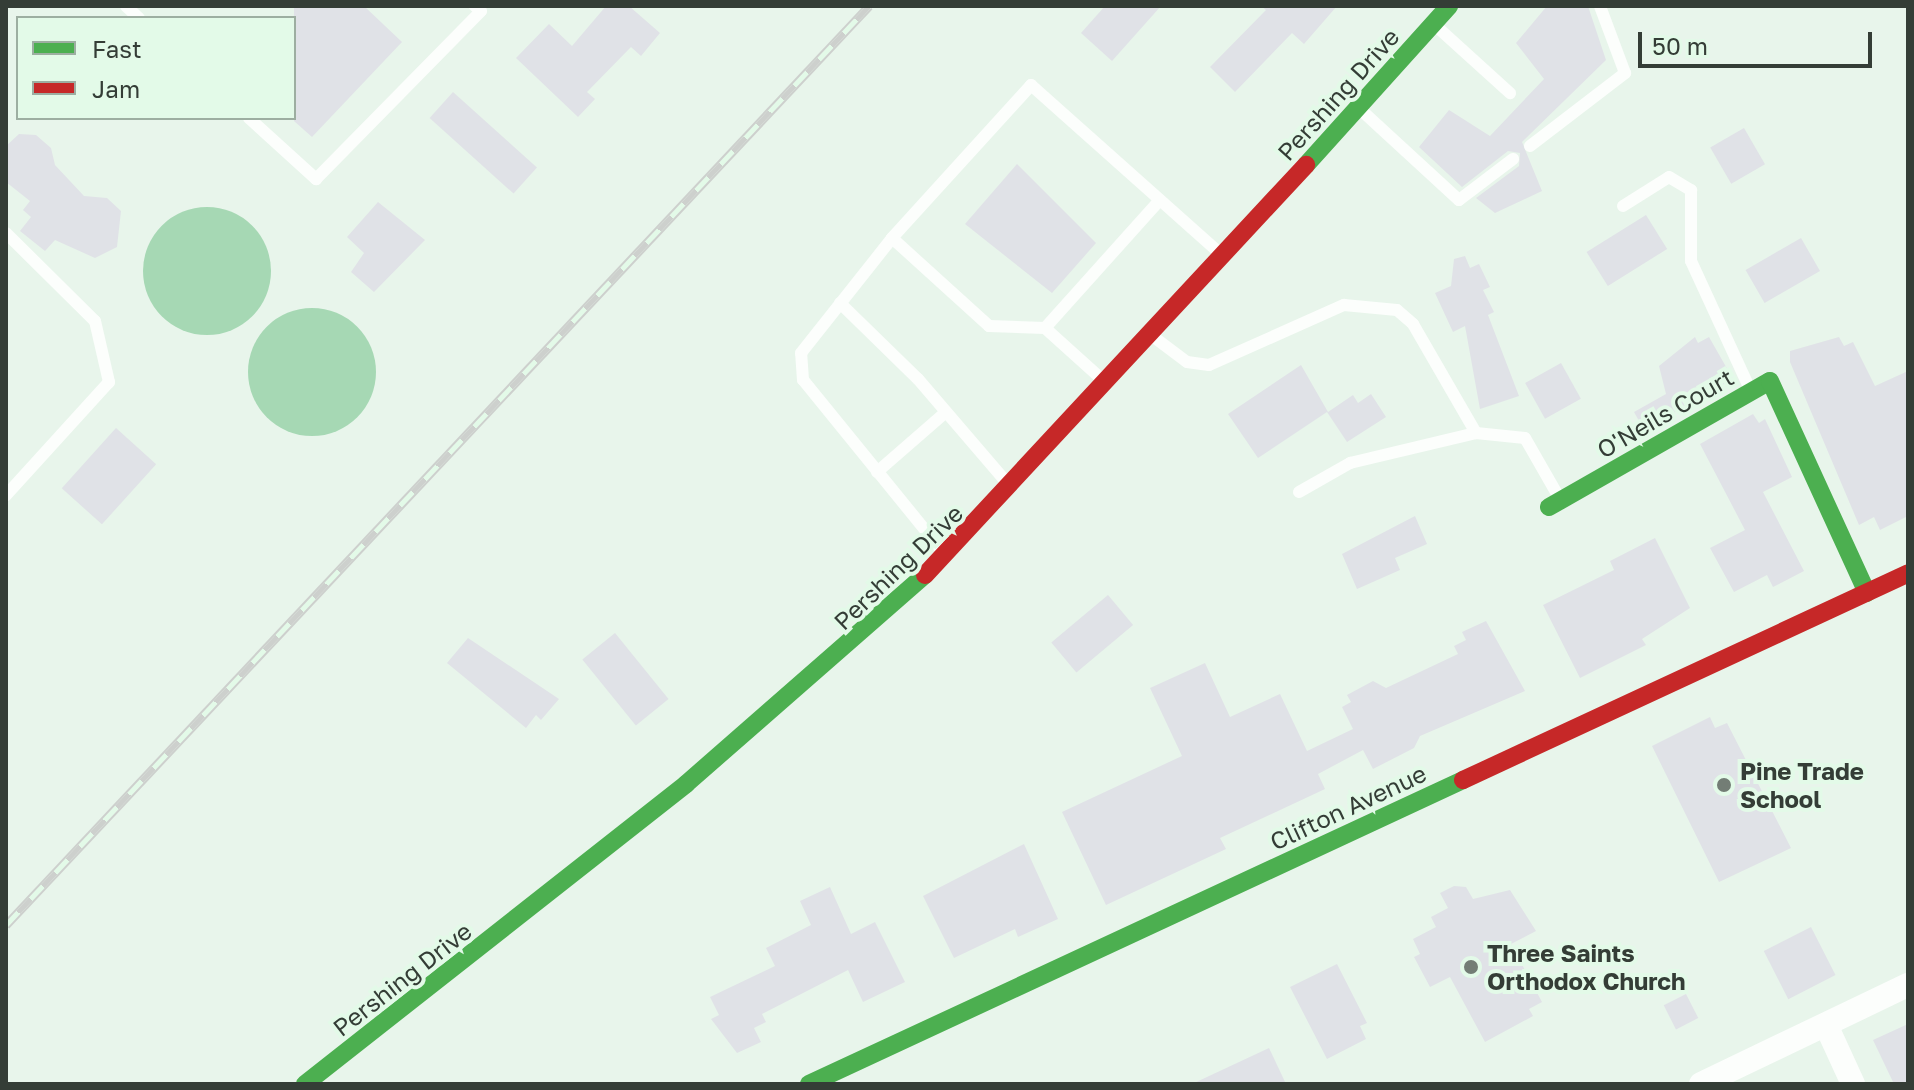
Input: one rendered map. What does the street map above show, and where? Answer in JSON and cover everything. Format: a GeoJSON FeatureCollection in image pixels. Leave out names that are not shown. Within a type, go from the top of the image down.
{"type":"FeatureCollection","features":[{"type":"Feature","properties":{"kind":"main road","name":"Pershing Drive"},"geometry":{"type":"LineString","coordinates":[[305,1084],[686,784],[946,556],[1153,336],[1449,6]]}},
{"type":"Feature","properties":{"kind":"main road","name":"O'Neils Court"},"geometry":{"type":"LineString","coordinates":[[1555,504],[1770,381],[1867,593]]}},
{"type":"Feature","properties":{"kind":"main road","name":"Clifton Avenue"},"geometry":{"type":"LineString","coordinates":[[809,1084],[1908,573]]}},
{"type":"Feature","properties":{"kind":"street"},"geometry":{"type":"LineString","coordinates":[[1701,1084],[1908,985]]}},
{"type":"Feature","properties":{"kind":"street"},"geometry":{"type":"LineString","coordinates":[[1826,1025],[1853,1084]]}},
{"type":"Feature","properties":{"kind":"lane"},"geometry":{"type":"LineString","coordinates":[[251,120],[316,179],[481,11],[475,6]]}},
{"type":"Feature","properties":{"kind":"lane"},"geometry":{"type":"LineString","coordinates":[[1530,146],[1625,73],[1600,6]]}},
{"type":"Feature","properties":{"kind":"lane"},"geometry":{"type":"LineString","coordinates":[[1434,23],[1510,93]]}},
{"type":"Feature","properties":{"kind":"lane"},"geometry":{"type":"LineString","coordinates":[[946,556],[803,380],[801,353],[892,238],[1031,85],[1224,257]]}},
{"type":"Feature","properties":{"kind":"lane"},"geometry":{"type":"LineString","coordinates":[[1358,107],[1459,200],[1513,159]]}},
{"type":"Feature","properties":{"kind":"lane"},"geometry":{"type":"LineString","coordinates":[[1623,206],[1669,177],[1691,190],[1691,261],[1751,392]]}},
{"type":"Feature","properties":{"kind":"lane"},"geometry":{"type":"LineString","coordinates":[[1045,328],[1160,200]]}},
{"type":"Feature","properties":{"kind":"lane"},"geometry":{"type":"LineString","coordinates":[[6,233],[95,321],[109,382],[6,495]]}},
{"type":"Feature","properties":{"kind":"lane"},"geometry":{"type":"LineString","coordinates":[[892,238],[989,326],[1045,328],[1106,383]]}},
{"type":"Feature","properties":{"kind":"lane"},"geometry":{"type":"LineString","coordinates":[[840,303],[946,412],[1011,488]]}},
{"type":"Feature","properties":{"kind":"lane"},"geometry":{"type":"LineString","coordinates":[[1153,336],[1187,362],[1209,365],[1344,305],[1397,310],[1413,324],[1476,433]]}},
{"type":"Feature","properties":{"kind":"lane"},"geometry":{"type":"LineString","coordinates":[[877,472],[946,412]]}},
{"type":"Feature","properties":{"kind":"lane"},"geometry":{"type":"LineString","coordinates":[[1299,492],[1350,463],[1476,433],[1506,430],[1525,438],[1555,504]]}},
{"type":"Feature","properties":{"kind":"shaded area"},"geometry":{"type":"Polygon","coordinates":[[[207,207],[231,212],[252,226],[266,247],[271,271],[266,295],[252,316],[231,330],[207,335],[183,330],[162,316],[148,295],[143,271],[148,247],[162,226],[183,212],[207,207]]]}},
{"type":"Feature","properties":{"kind":"shaded area"},"geometry":{"type":"Polygon","coordinates":[[[312,308],[336,313],[357,327],[371,348],[376,372],[371,396],[357,417],[336,431],[312,436],[288,431],[267,417],[253,396],[248,372],[253,348],[267,327],[288,313],[312,308]]]}},
{"type":"Feature","properties":{"kind":"building"},"geometry":{"type":"Polygon","coordinates":[[[294,6],[364,6],[402,42],[312,137],[294,121],[294,6]]]}},
{"type":"Feature","properties":{"kind":"building"},"geometry":{"type":"Polygon","coordinates":[[[606,6],[629,6],[660,33],[641,56],[631,47],[587,92],[595,99],[578,117],[516,58],[549,24],[572,46],[606,6]]]}},
{"type":"Feature","properties":{"kind":"building"},"geometry":{"type":"Polygon","coordinates":[[[1105,6],[1161,6],[1112,61],[1081,33],[1105,6]]]}},
{"type":"Feature","properties":{"kind":"building"},"geometry":{"type":"Polygon","coordinates":[[[1261,6],[1337,6],[1304,44],[1292,33],[1235,92],[1210,67],[1266,10],[1261,6]]]}},
{"type":"Feature","properties":{"kind":"building"},"geometry":{"type":"Polygon","coordinates":[[[1547,6],[1588,6],[1606,60],[1522,142],[1542,191],[1495,213],[1476,198],[1519,166],[1520,153],[1508,151],[1462,187],[1419,147],[1449,110],[1490,136],[1544,79],[1516,43],[1547,6]]]}},
{"type":"Feature","properties":{"kind":"building"},"geometry":{"type":"Polygon","coordinates":[[[453,92],[537,168],[514,194],[430,118],[453,92]]]}},
{"type":"Feature","properties":{"kind":"building"},"geometry":{"type":"Polygon","coordinates":[[[1744,128],[1765,164],[1731,184],[1710,148],[1744,128]]]}},
{"type":"Feature","properties":{"kind":"building"},"geometry":{"type":"Polygon","coordinates":[[[19,134],[36,135],[51,148],[55,165],[84,196],[107,198],[121,211],[117,247],[95,258],[55,240],[45,251],[20,231],[31,217],[23,210],[30,201],[6,182],[6,146],[19,134]]]}},
{"type":"Feature","properties":{"kind":"building"},"geometry":{"type":"Polygon","coordinates":[[[1017,164],[1096,243],[1052,293],[965,224],[1017,164]]]}},
{"type":"Feature","properties":{"kind":"building"},"geometry":{"type":"Polygon","coordinates":[[[378,202],[425,240],[374,292],[351,272],[364,253],[347,237],[378,202]]]}},
{"type":"Feature","properties":{"kind":"building"},"geometry":{"type":"Polygon","coordinates":[[[1646,215],[1667,249],[1608,286],[1587,252],[1646,215]]]}},
{"type":"Feature","properties":{"kind":"building"},"geometry":{"type":"Polygon","coordinates":[[[1801,238],[1820,271],[1765,303],[1746,270],[1801,238]]]}},
{"type":"Feature","properties":{"kind":"building"},"geometry":{"type":"Polygon","coordinates":[[[1465,256],[1470,268],[1479,264],[1490,287],[1483,290],[1494,312],[1488,315],[1519,396],[1480,409],[1465,326],[1453,332],[1435,293],[1451,286],[1454,259],[1465,256]]]}},
{"type":"Feature","properties":{"kind":"building"},"geometry":{"type":"Polygon","coordinates":[[[1695,337],[1698,343],[1709,337],[1733,379],[1644,430],[1634,412],[1666,394],[1659,366],[1695,337]]]}},
{"type":"Feature","properties":{"kind":"building"},"geometry":{"type":"Polygon","coordinates":[[[1839,337],[1844,346],[1853,342],[1875,386],[1908,371],[1908,516],[1880,530],[1874,517],[1859,525],[1790,362],[1790,351],[1839,337]]]}},
{"type":"Feature","properties":{"kind":"building"},"geometry":{"type":"Polygon","coordinates":[[[1561,363],[1581,399],[1545,419],[1525,383],[1561,363]]]}},
{"type":"Feature","properties":{"kind":"building"},"geometry":{"type":"Polygon","coordinates":[[[1301,365],[1328,412],[1353,395],[1358,403],[1371,394],[1386,417],[1347,442],[1327,412],[1258,458],[1228,414],[1301,365]]]}},
{"type":"Feature","properties":{"kind":"building"},"geometry":{"type":"Polygon","coordinates":[[[1753,414],[1759,423],[1765,419],[1792,477],[1763,492],[1804,571],[1773,587],[1767,575],[1734,592],[1710,548],[1745,530],[1700,444],[1753,414]]]}},
{"type":"Feature","properties":{"kind":"building"},"geometry":{"type":"Polygon","coordinates":[[[116,428],[156,464],[102,524],[62,488],[116,428]]]}},
{"type":"Feature","properties":{"kind":"building"},"geometry":{"type":"Polygon","coordinates":[[[1415,516],[1427,544],[1395,558],[1400,570],[1357,589],[1342,554],[1415,516]]]}},
{"type":"Feature","properties":{"kind":"building"},"geometry":{"type":"Polygon","coordinates":[[[1655,538],[1690,608],[1642,639],[1646,645],[1580,678],[1543,605],[1614,570],[1610,561],[1655,538]]]}},
{"type":"Feature","properties":{"kind":"building"},"geometry":{"type":"Polygon","coordinates":[[[1108,595],[1133,625],[1076,672],[1051,643],[1108,595]]]}},
{"type":"Feature","properties":{"kind":"building"},"geometry":{"type":"Polygon","coordinates":[[[1486,621],[1525,691],[1420,736],[1414,748],[1373,769],[1363,750],[1318,774],[1325,789],[1220,838],[1226,849],[1106,905],[1062,812],[1182,756],[1150,688],[1205,663],[1230,717],[1280,694],[1307,751],[1353,729],[1342,707],[1351,702],[1347,695],[1373,681],[1386,688],[1458,654],[1454,646],[1466,640],[1462,632],[1486,621]]]}},
{"type":"Feature","properties":{"kind":"building"},"geometry":{"type":"Polygon","coordinates":[[[615,633],[668,699],[636,725],[582,659],[615,633]]]}},
{"type":"Feature","properties":{"kind":"building"},"geometry":{"type":"Polygon","coordinates":[[[468,638],[559,699],[541,720],[536,715],[526,728],[447,663],[468,638]]]}},
{"type":"Feature","properties":{"kind":"building"},"geometry":{"type":"Polygon","coordinates":[[[1710,717],[1715,728],[1727,723],[1791,848],[1719,882],[1652,746],[1710,717]]]}},
{"type":"Feature","properties":{"kind":"building"},"geometry":{"type":"Polygon","coordinates":[[[1024,844],[1058,919],[1018,937],[1015,929],[954,958],[923,896],[1024,844]]]}},
{"type":"Feature","properties":{"kind":"building","name":"Three Saints Orthodox Church"},"geometry":{"type":"Polygon","coordinates":[[[1454,886],[1466,887],[1473,899],[1510,890],[1536,931],[1511,944],[1542,1002],[1529,1009],[1533,1016],[1485,1042],[1450,977],[1430,987],[1414,957],[1420,954],[1413,939],[1436,927],[1431,917],[1448,908],[1440,893],[1454,886]]]}},
{"type":"Feature","properties":{"kind":"building"},"geometry":{"type":"Polygon","coordinates":[[[830,887],[851,934],[875,922],[905,982],[863,1002],[848,970],[762,1014],[766,1022],[754,1028],[761,1042],[737,1053],[711,1019],[719,1015],[710,997],[775,966],[766,948],[811,925],[800,901],[830,887]]]}},
{"type":"Feature","properties":{"kind":"building"},"geometry":{"type":"Polygon","coordinates":[[[1811,927],[1836,975],[1788,999],[1764,951],[1811,927]]]}},
{"type":"Feature","properties":{"kind":"building"},"geometry":{"type":"Polygon","coordinates":[[[1337,964],[1367,1023],[1360,1026],[1366,1039],[1327,1059],[1290,987],[1337,964]]]}},
{"type":"Feature","properties":{"kind":"building"},"geometry":{"type":"Polygon","coordinates":[[[1686,994],[1698,1018],[1676,1029],[1664,1005],[1686,994]]]}},
{"type":"Feature","properties":{"kind":"building"},"geometry":{"type":"Polygon","coordinates":[[[1908,1024],[1908,1084],[1894,1084],[1873,1040],[1908,1024]]]}},
{"type":"Feature","properties":{"kind":"building"},"geometry":{"type":"Polygon","coordinates":[[[1269,1048],[1286,1084],[1192,1084],[1269,1048]]]}},
{"type":"Feature","properties":{"kind":"railway"},"geometry":{"type":"LineString","coordinates":[[6,925],[869,6]]}},
{"type":"Feature","properties":{"kind":"traffic: fast"},"geometry":{"type":"LineString","coordinates":[[1306,165],[1449,6]]}},
{"type":"Feature","properties":{"kind":"traffic: fast"},"geometry":{"type":"LineString","coordinates":[[1549,507],[1770,381],[1867,593]]}},
{"type":"Feature","properties":{"kind":"traffic: fast"},"geometry":{"type":"LineString","coordinates":[[305,1084],[686,784],[925,575]]}},
{"type":"Feature","properties":{"kind":"traffic: fast"},"geometry":{"type":"LineString","coordinates":[[809,1084],[1463,780]]}},
{"type":"Feature","properties":{"kind":"traffic: jam"},"geometry":{"type":"LineString","coordinates":[[925,575],[1306,165]]}},
{"type":"Feature","properties":{"kind":"traffic: jam"},"geometry":{"type":"LineString","coordinates":[[1463,780],[1908,573]]}},
{"type":"Feature","properties":{"kind":"place","name":"Pine Trade School"},"geometry":{"type":"Point","coordinates":[1724,785]}},
{"type":"Feature","properties":{"kind":"place","name":"Three Saints Orthodox Church"},"geometry":{"type":"Point","coordinates":[1471,967]}}]}
